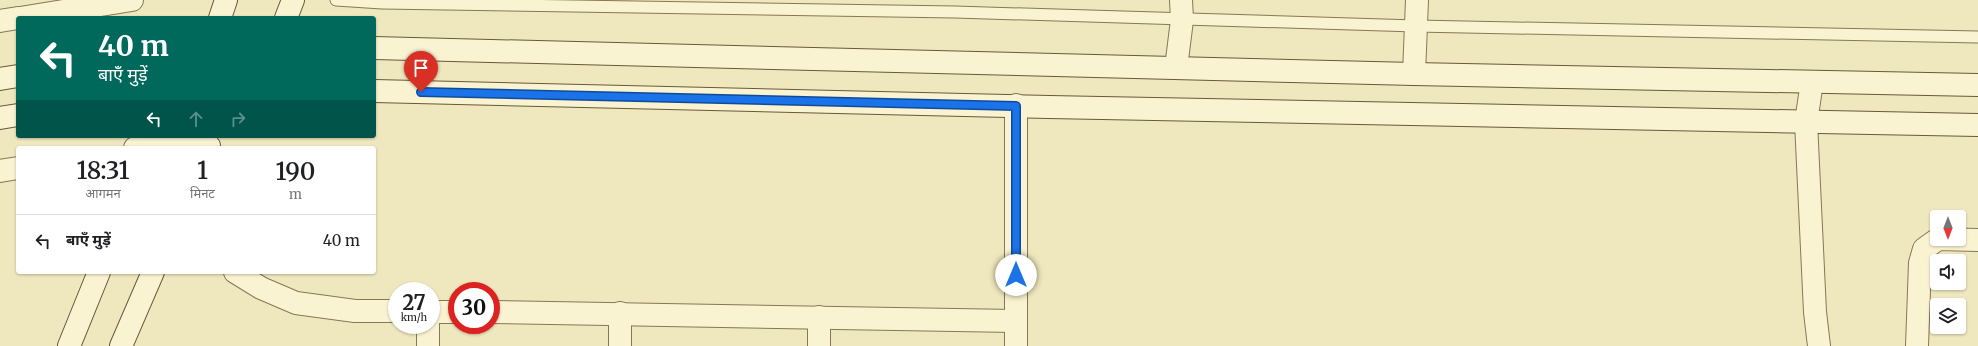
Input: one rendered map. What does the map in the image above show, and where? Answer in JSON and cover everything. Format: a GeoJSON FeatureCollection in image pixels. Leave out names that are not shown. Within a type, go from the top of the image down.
{"type":"FeatureCollection","features":[{"type":"Feature","properties":{"kind":"street"},"geometry":{"type":"LineString","coordinates":[[32,16],[132,0]]}},
{"type":"Feature","properties":{"kind":"street"},"geometry":{"type":"LineString","coordinates":[[221,16],[226,0]]}},
{"type":"Feature","properties":{"kind":"street"},"geometry":{"type":"LineString","coordinates":[[287,16],[293,0]]}},
{"type":"Feature","properties":{"kind":"street"},"geometry":{"type":"LineString","coordinates":[[1414,74],[1417,0]]}},
{"type":"Feature","properties":{"kind":"street"},"geometry":{"type":"LineString","coordinates":[[1176,68],[1182,10]]}},
{"type":"Feature","properties":{"kind":"street"},"geometry":{"type":"LineString","coordinates":[[0,21],[16,18]]}},
{"type":"Feature","properties":{"kind":"street"},"geometry":{"type":"LineString","coordinates":[[376,48],[1414,74],[1978,85]]}},
{"type":"Feature","properties":{"kind":"street"},"geometry":{"type":"LineString","coordinates":[[0,79],[16,76]]}},
{"type":"Feature","properties":{"kind":"street"},"geometry":{"type":"LineString","coordinates":[[1812,82],[1806,122],[1819,346]]}},
{"type":"Feature","properties":{"kind":"street"},"geometry":{"type":"LineString","coordinates":[[376,91],[1016,106],[1978,125]]}},
{"type":"Feature","properties":{"kind":"street"},"geometry":{"type":"LineString","coordinates":[[1016,106],[1016,346]]}},
{"type":"Feature","properties":{"kind":"street"},"geometry":{"type":"LineString","coordinates":[[0,118],[16,116]]}},
{"type":"Feature","properties":{"kind":"street"},"geometry":{"type":"LineString","coordinates":[[149,144],[210,143]]}},
{"type":"Feature","properties":{"kind":"street"},"geometry":{"type":"LineString","coordinates":[[0,171],[16,168]]}},
{"type":"Feature","properties":{"kind":"street"},"geometry":{"type":"LineString","coordinates":[[1917,346],[1920,263],[1924,249],[1938,239],[1978,240]]}},
{"type":"Feature","properties":{"kind":"street"},"geometry":{"type":"LineString","coordinates":[[68,346],[98,274]]}},
{"type":"Feature","properties":{"kind":"street"},"geometry":{"type":"LineString","coordinates":[[121,346],[152,274]]}},
{"type":"Feature","properties":{"kind":"street"},"geometry":{"type":"LineString","coordinates":[[238,274],[261,288],[296,303],[355,311],[388,311]]}},
{"type":"Feature","properties":{"kind":"street"},"geometry":{"type":"LineString","coordinates":[[500,312],[1015,321]]}},
{"type":"Feature","properties":{"kind":"street"},"geometry":{"type":"LineString","coordinates":[[620,313],[620,346]]}},
{"type":"Feature","properties":{"kind":"street"},"geometry":{"type":"LineString","coordinates":[[819,317],[819,346]]}},
{"type":"Feature","properties":{"kind":"street"},"geometry":{"type":"LineString","coordinates":[[428,334],[428,346]]}},
{"type":"Feature","properties":{"kind":"lane"},"geometry":{"type":"LineString","coordinates":[[336,0],[382,3],[947,12],[1182,10],[1416,26],[1978,36]]}},
{"type":"Feature","properties":{"kind":"route"},"geometry":{"type":"LineString","coordinates":[[421,92],[1016,106],[1016,275]]}}]}
